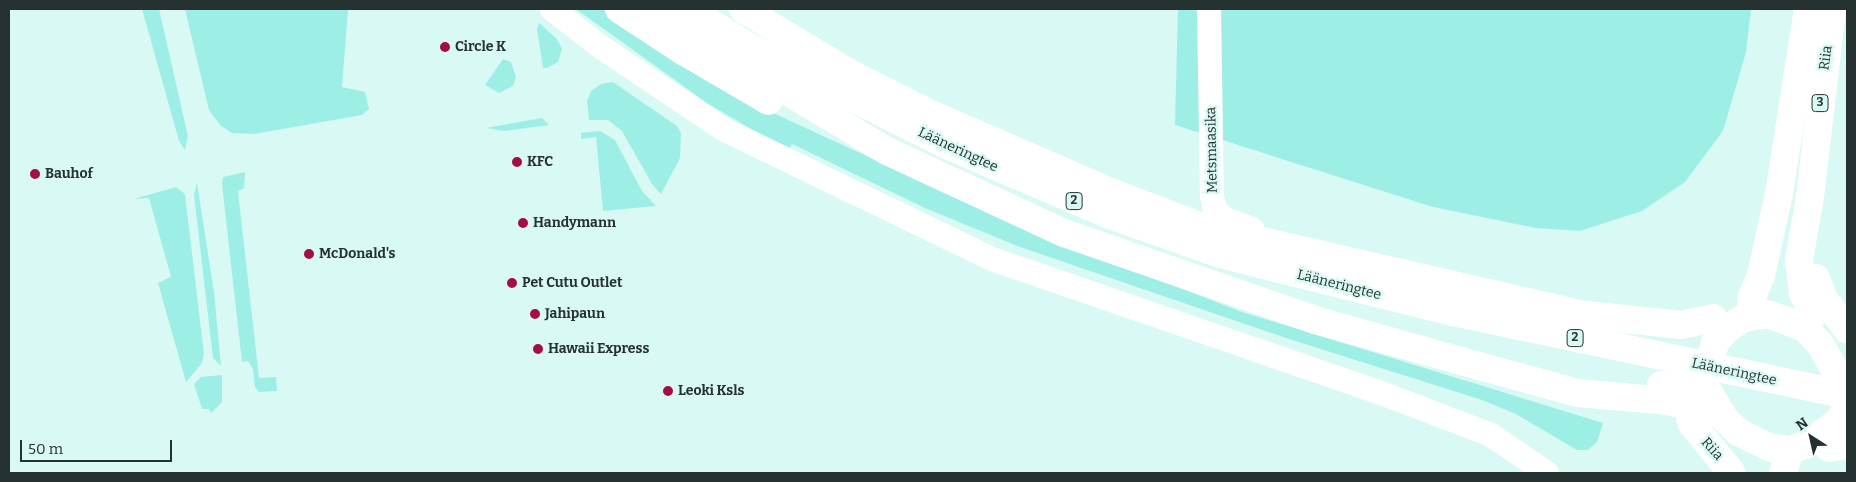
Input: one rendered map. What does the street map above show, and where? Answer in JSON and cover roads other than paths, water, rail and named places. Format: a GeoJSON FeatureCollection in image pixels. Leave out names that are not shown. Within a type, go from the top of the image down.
{"type":"FeatureCollection","features":[{"type":"Feature","properties":{"kind":"highway"},"geometry":{"type":"LineString","coordinates":[[619,9],[683,52],[774,104],[887,151],[949,182],[1089,242],[1315,320],[1578,393],[1693,403],[1714,397],[1724,418],[1738,432],[1770,448],[1792,465]]}},
{"type":"Feature","properties":{"kind":"highway"},"geometry":{"type":"LineString","coordinates":[[660,9],[755,72],[887,151]]}},
{"type":"Feature","properties":{"kind":"highway","name":"Lääneringtee"},"geometry":{"type":"LineString","coordinates":[[689,9],[746,45],[959,151],[1107,214],[1220,254],[1453,312],[1847,395]]}},
{"type":"Feature","properties":{"kind":"highway","name":"Lääneringtee"},"geometry":{"type":"LineString","coordinates":[[730,9],[855,98]]}},
{"type":"Feature","properties":{"kind":"highway"},"geometry":{"type":"LineString","coordinates":[[743,9],[849,73],[931,114],[1113,194],[1205,228],[1586,315],[1681,326],[1713,318],[1733,305],[1792,301],[1814,314],[1847,359]]}},
{"type":"Feature","properties":{"kind":"highway","name":"Riia"},"geometry":{"type":"LineString","coordinates":[[1759,303],[1759,281],[1780,194],[1808,9]]}},
{"type":"Feature","properties":{"kind":"highway","name":"Riia"},"geometry":{"type":"LineString","coordinates":[[1814,314],[1803,293],[1799,270],[1802,229],[1810,197],[1832,9]]}},
{"type":"Feature","properties":{"kind":"highway","name":"Riia"},"geometry":{"type":"LineString","coordinates":[[1810,197],[1817,286],[1847,329]]}},
{"type":"Feature","properties":{"kind":"highway"},"geometry":{"type":"LineString","coordinates":[[1693,403],[1716,341],[1759,303]]}},
{"type":"Feature","properties":{"kind":"highway"},"geometry":{"type":"LineString","coordinates":[[1759,303],[1805,328],[1820,344],[1838,375],[1847,379]]}},
{"type":"Feature","properties":{"kind":"highway"},"geometry":{"type":"LineString","coordinates":[[1713,318],[1694,350],[1693,403],[1739,466],[1758,462],[1792,465],[1841,442]]}},
{"type":"Feature","properties":{"kind":"highway"},"geometry":{"type":"LineString","coordinates":[[1792,465],[1805,445],[1826,432],[1847,408]]}},
{"type":"Feature","properties":{"kind":"street"},"geometry":{"type":"LineString","coordinates":[[552,9],[598,45],[724,129],[992,259],[1376,391],[1491,435],[1547,473]]}},
{"type":"Feature","properties":{"kind":"street","name":"Metsmaasika"},"geometry":{"type":"LineString","coordinates":[[1209,9],[1212,196],[1215,210],[1224,219],[1238,226],[1318,253]]}},
{"type":"Feature","properties":{"kind":"place","name":"Circle K"},"geometry":{"type":"Point","coordinates":[445,47]}},
{"type":"Feature","properties":{"kind":"place","name":"KFC"},"geometry":{"type":"Point","coordinates":[517,162]}},
{"type":"Feature","properties":{"kind":"place","name":"Bauhof"},"geometry":{"type":"Point","coordinates":[35,174]}},
{"type":"Feature","properties":{"kind":"place","name":"Handymann"},"geometry":{"type":"Point","coordinates":[523,223]}},
{"type":"Feature","properties":{"kind":"place","name":"McDonald's"},"geometry":{"type":"Point","coordinates":[309,254]}},
{"type":"Feature","properties":{"kind":"place","name":"Pet Cutu Outlet"},"geometry":{"type":"Point","coordinates":[512,283]}},
{"type":"Feature","properties":{"kind":"place","name":"Jahipaun"},"geometry":{"type":"Point","coordinates":[535,314]}},
{"type":"Feature","properties":{"kind":"place","name":"Hawaii Express"},"geometry":{"type":"Point","coordinates":[538,349]}},
{"type":"Feature","properties":{"kind":"place","name":"Leoki Ksls"},"geometry":{"type":"Point","coordinates":[668,391]}}]}
